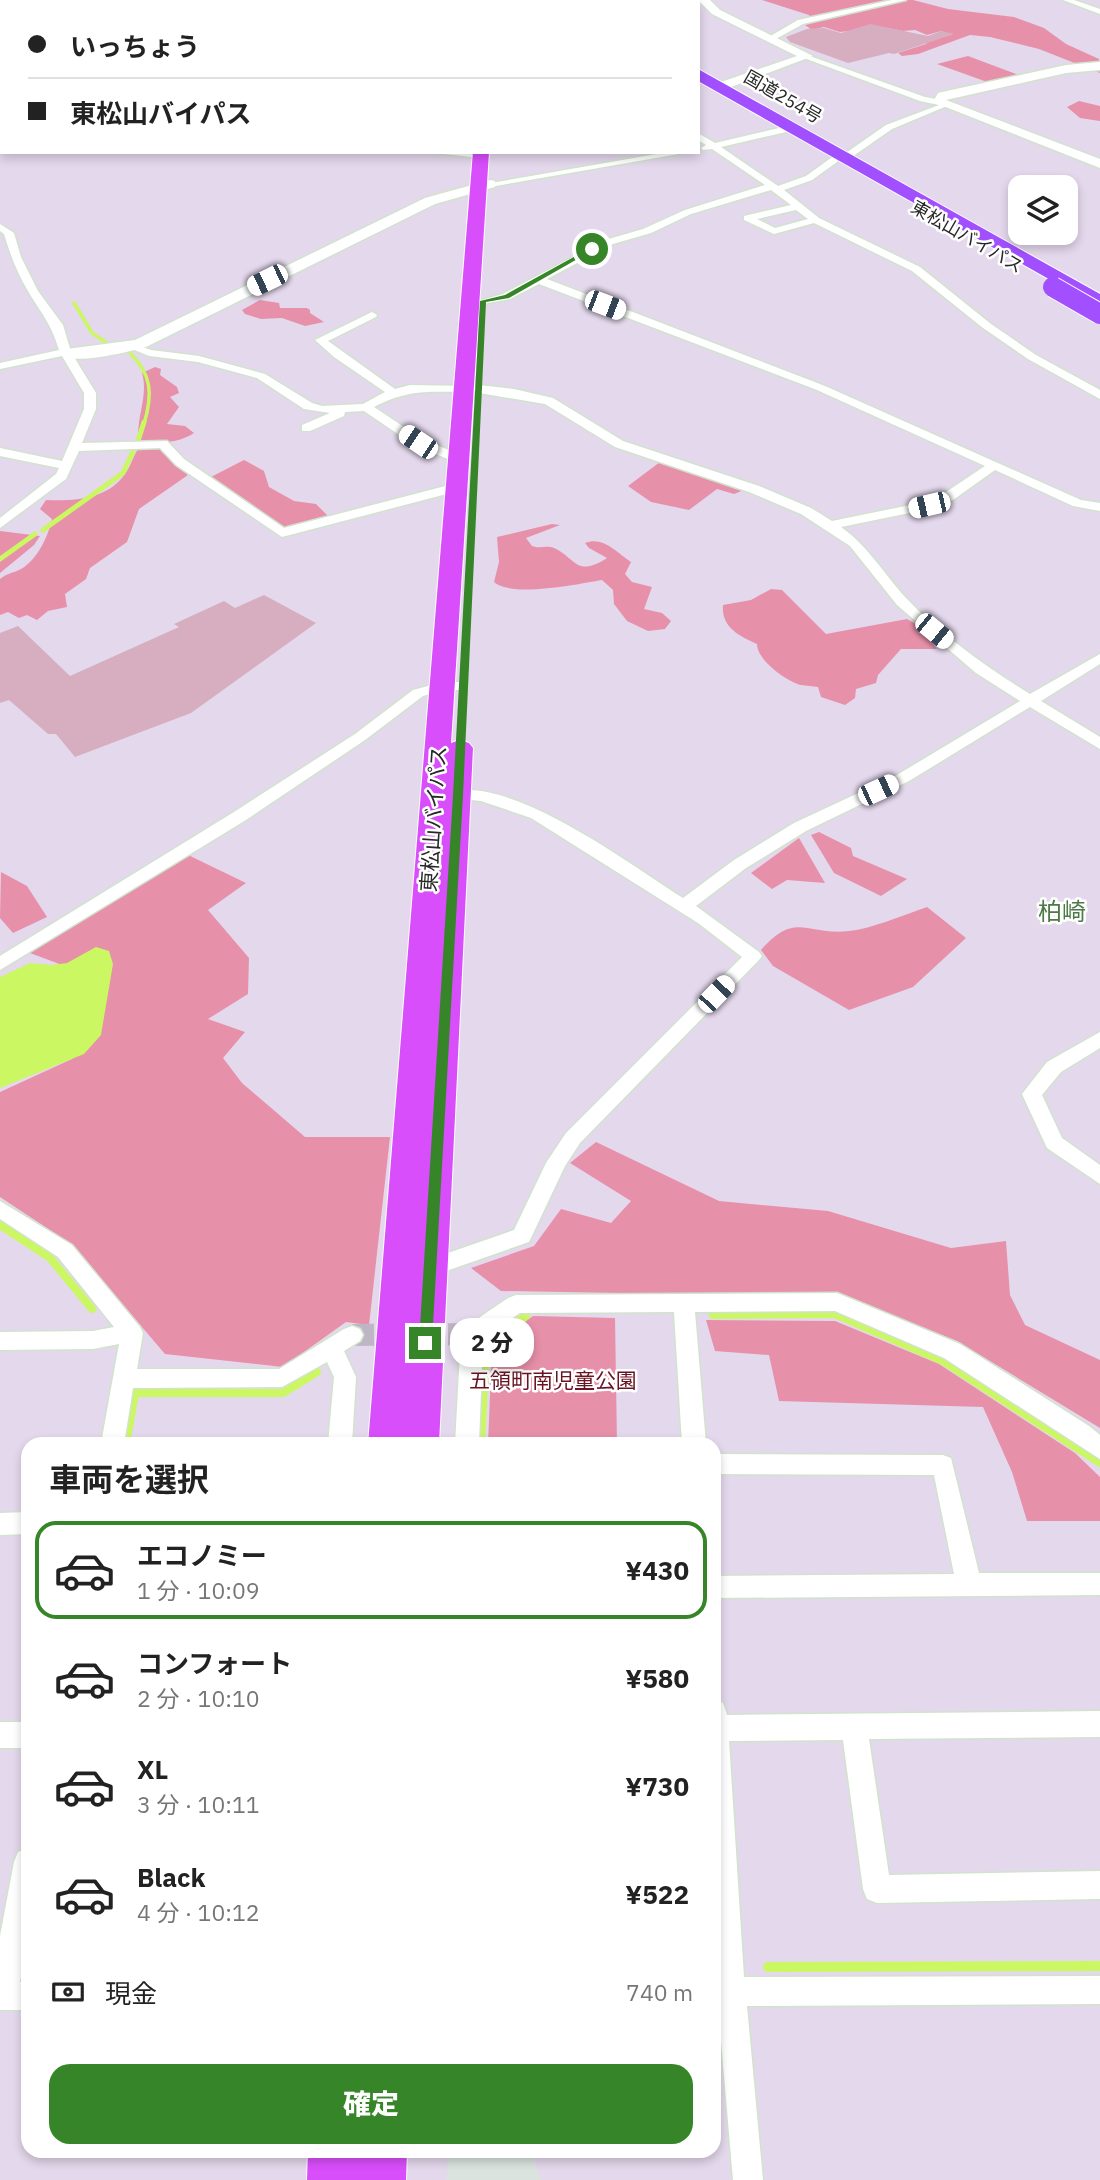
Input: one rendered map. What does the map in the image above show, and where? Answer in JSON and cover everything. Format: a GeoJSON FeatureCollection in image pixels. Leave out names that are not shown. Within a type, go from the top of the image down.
{"type":"FeatureCollection","features":[{"type":"Feature","properties":{"kind":"highway","name":"国道254号"},"geometry":{"type":"LineString","coordinates":[[700,75],[722,86],[787,129]]}},
{"type":"Feature","properties":{"kind":"highway","name":"国道254号"},"geometry":{"type":"LineString","coordinates":[[700,84],[840,158]]}},
{"type":"Feature","properties":{"kind":"highway","name":"東松山バイパス"},"geometry":{"type":"LineString","coordinates":[[840,158],[1053,287],[1100,304]]}},
{"type":"Feature","properties":{"kind":"highway","name":"東松山バイパス"},"geometry":{"type":"LineString","coordinates":[[840,158],[1100,304]]}},
{"type":"Feature","properties":{"kind":"highway"},"geometry":{"type":"LineString","coordinates":[[840,158],[866,186],[1100,324]]}},
{"type":"Feature","properties":{"kind":"highway"},"geometry":{"type":"LineString","coordinates":[[1071,306],[1071,301],[1076,299],[1100,304]]}},
{"type":"Feature","properties":{"kind":"main road","name":"東松山バイパス"},"geometry":{"type":"LineString","coordinates":[[420,1437],[458,795],[452,686],[457,486],[483,301],[485,154]]}},
{"type":"Feature","properties":{"kind":"main road","name":"東松山バイパス"},"geometry":{"type":"LineString","coordinates":[[388,1437],[452,686],[484,186]]}},
{"type":"Feature","properties":{"kind":"main road"},"geometry":{"type":"LineString","coordinates":[[332,2180],[333,2158]]}},
{"type":"Feature","properties":{"kind":"main road"},"geometry":{"type":"LineString","coordinates":[[380,2180],[382,2158]]}},
{"type":"Feature","properties":{"kind":"street"},"geometry":{"type":"LineString","coordinates":[[704,0],[716,12],[807,57],[1098,162]]}},
{"type":"Feature","properties":{"kind":"street"},"geometry":{"type":"LineString","coordinates":[[771,38],[801,22],[902,0]]}},
{"type":"Feature","properties":{"kind":"street"},"geometry":{"type":"LineString","coordinates":[[1067,0],[1100,12]]}},
{"type":"Feature","properties":{"kind":"street"},"geometry":{"type":"LineString","coordinates":[[1088,7],[1100,4]]}},
{"type":"Feature","properties":{"kind":"street"},"geometry":{"type":"LineString","coordinates":[[722,86],[807,57]]}},
{"type":"Feature","properties":{"kind":"street"},"geometry":{"type":"LineString","coordinates":[[941,104],[943,96],[1066,69],[1100,66]]}},
{"type":"Feature","properties":{"kind":"street"},"geometry":{"type":"LineString","coordinates":[[483,301],[506,297],[610,242],[647,231],[688,212],[809,178],[889,127],[941,104]]}},
{"type":"Feature","properties":{"kind":"street"},"geometry":{"type":"LineString","coordinates":[[700,149],[787,129]]}},
{"type":"Feature","properties":{"kind":"street"},"geometry":{"type":"LineString","coordinates":[[700,137],[815,220],[916,269],[987,326],[1032,357],[1100,395]]}},
{"type":"Feature","properties":{"kind":"street"},"geometry":{"type":"LineString","coordinates":[[0,366],[66,353],[131,346],[430,201],[484,186],[674,154]]}},
{"type":"Feature","properties":{"kind":"street"},"geometry":{"type":"LineString","coordinates":[[797,207],[748,218],[774,231],[815,220]]}},
{"type":"Feature","properties":{"kind":"street"},"geometry":{"type":"LineString","coordinates":[[0,227],[9,233],[12,259],[57,325],[66,353],[90,393],[90,410],[68,466],[52,486],[0,524]]}},
{"type":"Feature","properties":{"kind":"street"},"geometry":{"type":"LineString","coordinates":[[539,280],[821,388],[1078,503],[1100,507]]}},
{"type":"Feature","properties":{"kind":"street"},"geometry":{"type":"LineString","coordinates":[[372,315],[321,340],[342,357],[377,378],[393,393]]}},
{"type":"Feature","properties":{"kind":"street"},"geometry":{"type":"LineString","coordinates":[[131,346],[144,352],[199,359],[261,376],[315,409],[345,410],[366,407],[393,393],[424,388],[472,388],[549,401],[619,444],[754,489],[806,511],[830,525],[855,543],[902,602],[981,670],[1100,744]]}},
{"type":"Feature","properties":{"kind":"street"},"geometry":{"type":"LineString","coordinates":[[366,407],[418,442],[459,459]]}},
{"type":"Feature","properties":{"kind":"street"},"geometry":{"type":"LineString","coordinates":[[306,428],[345,410]]}},
{"type":"Feature","properties":{"kind":"street"},"geometry":{"type":"LineString","coordinates":[[77,447],[163,444],[180,462],[282,533],[457,486]]}},
{"type":"Feature","properties":{"kind":"street"},"geometry":{"type":"LineString","coordinates":[[0,452],[68,466]]}},
{"type":"Feature","properties":{"kind":"street"},"geometry":{"type":"LineString","coordinates":[[830,525],[929,505],[948,497],[994,465]]}},
{"type":"Feature","properties":{"kind":"street"},"geometry":{"type":"LineString","coordinates":[[684,906],[740,864],[800,827],[903,778],[1100,658]]}},
{"type":"Feature","properties":{"kind":"street"},"geometry":{"type":"LineString","coordinates":[[0,964],[240,816],[359,737],[418,693],[452,686]]}},
{"type":"Feature","properties":{"kind":"street"},"geometry":{"type":"LineString","coordinates":[[429,1268],[522,1236],[556,1164],[573,1138],[753,956],[684,906],[537,814],[483,796],[458,795]]}},
{"type":"Feature","properties":{"kind":"street"},"geometry":{"type":"LineString","coordinates":[[1100,1040],[1054,1067],[1032,1094],[1054,1143],[1100,1176]]}},
{"type":"Feature","properties":{"kind":"street"},"geometry":{"type":"LineString","coordinates":[[0,1209],[65,1251],[132,1333],[113,1437]]}},
{"type":"Feature","properties":{"kind":"street"},"geometry":{"type":"LineString","coordinates":[[467,1437],[472,1334],[516,1304],[837,1302],[951,1351],[1081,1433],[1100,1449]]}},
{"type":"Feature","properties":{"kind":"street"},"geometry":{"type":"LineString","coordinates":[[684,1304],[694,1437]]}},
{"type":"Feature","properties":{"kind":"street"},"geometry":{"type":"LineString","coordinates":[[0,1341],[93,1340],[132,1333]]}},
{"type":"Feature","properties":{"kind":"street"},"geometry":{"type":"LineString","coordinates":[[125,1379],[282,1378],[352,1335]]}},
{"type":"Feature","properties":{"kind":"street"},"geometry":{"type":"LineString","coordinates":[[331,1346],[345,1377],[341,1437]]}},
{"type":"Feature","properties":{"kind":"street"},"geometry":{"type":"LineString","coordinates":[[721,1464],[943,1465],[969,1586]]}},
{"type":"Feature","properties":{"kind":"street"},"geometry":{"type":"LineString","coordinates":[[0,1524],[21,1523]]}},
{"type":"Feature","properties":{"kind":"street"},"geometry":{"type":"LineString","coordinates":[[721,1587],[1100,1584]]}},
{"type":"Feature","properties":{"kind":"street"},"geometry":{"type":"LineString","coordinates":[[721,1728],[1100,1724]]}},
{"type":"Feature","properties":{"kind":"street"},"geometry":{"type":"LineString","coordinates":[[854,1726],[877,1889],[1100,1885]]}},
{"type":"Feature","properties":{"kind":"street"},"geometry":{"type":"LineString","coordinates":[[0,1735],[21,1735]]}},
{"type":"Feature","properties":{"kind":"street"},"geometry":{"type":"LineString","coordinates":[[10,1996],[21,1914]]}},
{"type":"Feature","properties":{"kind":"street"},"geometry":{"type":"LineString","coordinates":[[721,1926],[723,1992],[748,2180]]}},
{"type":"Feature","properties":{"kind":"street"},"geometry":{"type":"LineString","coordinates":[[723,1992],[1100,1990]]}},
{"type":"Feature","properties":{"kind":"shaded area"},"geometry":{"type":"Polygon","coordinates":[[[870,24],[928,36],[941,31],[954,34],[894,54],[848,63],[790,42],[786,37],[807,29],[824,28],[841,33],[870,24]]]}},
{"type":"Feature","properties":{"kind":"shaded area"},"geometry":{"type":"Polygon","coordinates":[[[264,595],[316,623],[191,713],[75,757],[56,734],[48,734],[9,700],[0,703],[0,633],[18,626],[70,676],[179,627],[174,624],[224,601],[235,608],[264,595]]]}},
{"type":"Feature","properties":{"kind":"shaded area"},"geometry":{"type":"Polygon","coordinates":[[[96,947],[109,951],[113,964],[101,1035],[84,1054],[0,1088],[0,977],[30,963],[67,963],[96,947]]]}},
{"type":"Feature","properties":{"kind":"shaded area"},"geometry":{"type":"Polygon","coordinates":[[[448,2158],[535,2158],[541,2180],[447,2180],[448,2158]]]}},
{"type":"Feature","properties":{"kind":"green space"},"geometry":{"type":"Polygon","coordinates":[[[762,0],[913,0],[948,9],[1014,17],[1044,28],[1066,44],[1099,59],[1100,73],[1039,49],[970,35],[918,54],[902,56],[898,53],[926,44],[932,37],[952,35],[941,31],[927,35],[915,30],[882,27],[840,32],[824,27],[812,30],[805,25],[813,21],[809,15],[762,0]]]}},
{"type":"Feature","properties":{"kind":"green space"},"geometry":{"type":"Polygon","coordinates":[[[968,56],[1021,76],[990,83],[937,64],[968,56]]]}},
{"type":"Feature","properties":{"kind":"green space"},"geometry":{"type":"Polygon","coordinates":[[[1079,101],[1100,106],[1100,121],[1080,118],[1067,107],[1079,101]]]}},
{"type":"Feature","properties":{"kind":"green space"},"geometry":{"type":"Polygon","coordinates":[[[260,300],[279,303],[280,308],[307,308],[324,322],[305,326],[282,318],[261,319],[245,314],[242,310],[260,300]]]}},
{"type":"Feature","properties":{"kind":"green space"},"geometry":{"type":"Polygon","coordinates":[[[155,367],[161,369],[160,375],[177,387],[179,393],[170,397],[179,407],[167,424],[185,426],[194,433],[188,437],[168,442],[139,442],[144,390],[142,373],[155,367]]]}},
{"type":"Feature","properties":{"kind":"green space"},"geometry":{"type":"Polygon","coordinates":[[[158,445],[162,452],[188,475],[139,509],[127,542],[90,568],[86,579],[65,594],[67,607],[48,611],[37,620],[27,615],[19,618],[8,612],[0,615],[0,579],[27,565],[37,554],[48,533],[52,519],[40,509],[46,500],[80,499],[101,493],[120,481],[140,446],[158,445]]]}},
{"type":"Feature","properties":{"kind":"green space"},"geometry":{"type":"Polygon","coordinates":[[[244,460],[264,471],[269,487],[294,501],[316,504],[328,516],[284,529],[211,477],[244,460]]]}},
{"type":"Feature","properties":{"kind":"green space"},"geometry":{"type":"Polygon","coordinates":[[[660,462],[744,490],[734,494],[717,489],[689,510],[651,502],[628,486],[660,462]]]}},
{"type":"Feature","properties":{"kind":"green space"},"geometry":{"type":"Polygon","coordinates":[[[552,524],[560,525],[526,538],[532,546],[554,548],[577,564],[589,566],[607,558],[585,543],[592,541],[609,546],[631,562],[625,574],[632,582],[652,587],[644,609],[662,613],[671,621],[665,629],[648,631],[627,621],[614,604],[613,590],[602,580],[530,589],[503,587],[494,582],[499,562],[497,537],[552,524]]]}},
{"type":"Feature","properties":{"kind":"green space"},"geometry":{"type":"Polygon","coordinates":[[[0,531],[40,536],[34,545],[0,573],[0,531]]]}},
{"type":"Feature","properties":{"kind":"green space"},"geometry":{"type":"Polygon","coordinates":[[[771,589],[782,590],[826,634],[907,619],[916,624],[937,649],[901,649],[878,675],[876,683],[856,689],[855,698],[845,705],[821,697],[818,687],[795,683],[773,669],[762,657],[757,644],[738,634],[725,619],[723,605],[751,600],[771,589]]]}},
{"type":"Feature","properties":{"kind":"green space"},"geometry":{"type":"Polygon","coordinates":[[[819,832],[851,848],[853,856],[907,879],[881,896],[834,873],[811,835],[819,832]]]}},
{"type":"Feature","properties":{"kind":"green space"},"geometry":{"type":"Polygon","coordinates":[[[799,838],[825,883],[787,880],[772,889],[751,873],[799,838]]]}},
{"type":"Feature","properties":{"kind":"green space"},"geometry":{"type":"Polygon","coordinates":[[[186,854],[246,883],[208,910],[249,958],[248,994],[208,1019],[245,1032],[223,1058],[242,1083],[305,1137],[390,1137],[369,1325],[346,1322],[283,1367],[165,1354],[71,1244],[0,1197],[0,1092],[72,1059],[103,1015],[89,975],[30,953],[186,854]]]}},
{"type":"Feature","properties":{"kind":"green space"},"geometry":{"type":"Polygon","coordinates":[[[1,872],[27,886],[47,917],[13,933],[0,918],[1,872]]]}},
{"type":"Feature","properties":{"kind":"green space"},"geometry":{"type":"Polygon","coordinates":[[[927,907],[966,938],[913,987],[849,1010],[773,966],[761,950],[773,938],[793,928],[835,932],[858,930],[927,907]]]}},
{"type":"Feature","properties":{"kind":"green space"},"geometry":{"type":"Polygon","coordinates":[[[596,1142],[719,1201],[828,1211],[951,1248],[1006,1241],[1010,1295],[1025,1325],[1100,1360],[1100,1428],[957,1341],[846,1297],[501,1291],[471,1268],[534,1246],[561,1209],[611,1223],[631,1201],[570,1163],[596,1142]]]}},
{"type":"Feature","properties":{"kind":"green space","name":"五領町南児童公園"},"geometry":{"type":"Polygon","coordinates":[[[533,1316],[615,1318],[617,1437],[488,1437],[492,1346],[533,1316]]]}},
{"type":"Feature","properties":{"kind":"green space"},"geometry":{"type":"Polygon","coordinates":[[[706,1320],[835,1321],[939,1364],[1075,1453],[1100,1477],[1100,1521],[1027,1521],[1012,1472],[983,1407],[779,1401],[769,1355],[715,1351],[706,1320]]]}},
{"type":"Feature","properties":{"kind":"waterway"},"geometry":{"type":"LineString","coordinates":[[74,303],[92,333],[110,345]]}},
{"type":"Feature","properties":{"kind":"waterway"},"geometry":{"type":"LineString","coordinates":[[129,352],[142,368],[148,385],[149,403],[144,424]]}},
{"type":"Feature","properties":{"kind":"waterway"},"geometry":{"type":"LineString","coordinates":[[138,441],[144,422]]}},
{"type":"Feature","properties":{"kind":"waterway"},"geometry":{"type":"LineString","coordinates":[[43,530],[123,473],[135,447]]}},
{"type":"Feature","properties":{"kind":"waterway"},"geometry":{"type":"LineString","coordinates":[[0,559],[35,534]]}},
{"type":"Feature","properties":{"kind":"waterway"},"geometry":{"type":"LineString","coordinates":[[0,1225],[50,1258],[92,1309]]}},
{"type":"Feature","properties":{"kind":"waterway"},"geometry":{"type":"LineString","coordinates":[[713,1315],[835,1314],[943,1361],[1100,1463]]}},
{"type":"Feature","properties":{"kind":"waterway"},"geometry":{"type":"LineString","coordinates":[[481,1437],[486,1345],[526,1316]]}},
{"type":"Feature","properties":{"kind":"waterway"},"geometry":{"type":"LineString","coordinates":[[127,1437],[135,1393],[283,1393],[317,1372]]}},
{"type":"Feature","properties":{"kind":"waterway"},"geometry":{"type":"LineString","coordinates":[[768,1967],[1100,1966]]}},
{"type":"Feature","properties":{"kind":"tunnel"},"geometry":{"type":"LineString","coordinates":[[352,1335],[472,1334]]}},
{"type":"Feature","properties":{"kind":"district","name":"柏崎"},"geometry":{"type":"Point","coordinates":[1062,912]}},
{"type":"Feature","properties":{"kind":"route"},"geometry":{"type":"LineString","coordinates":[[425,1343],[458,795],[483,301],[506,297],[592,249]]}}]}
